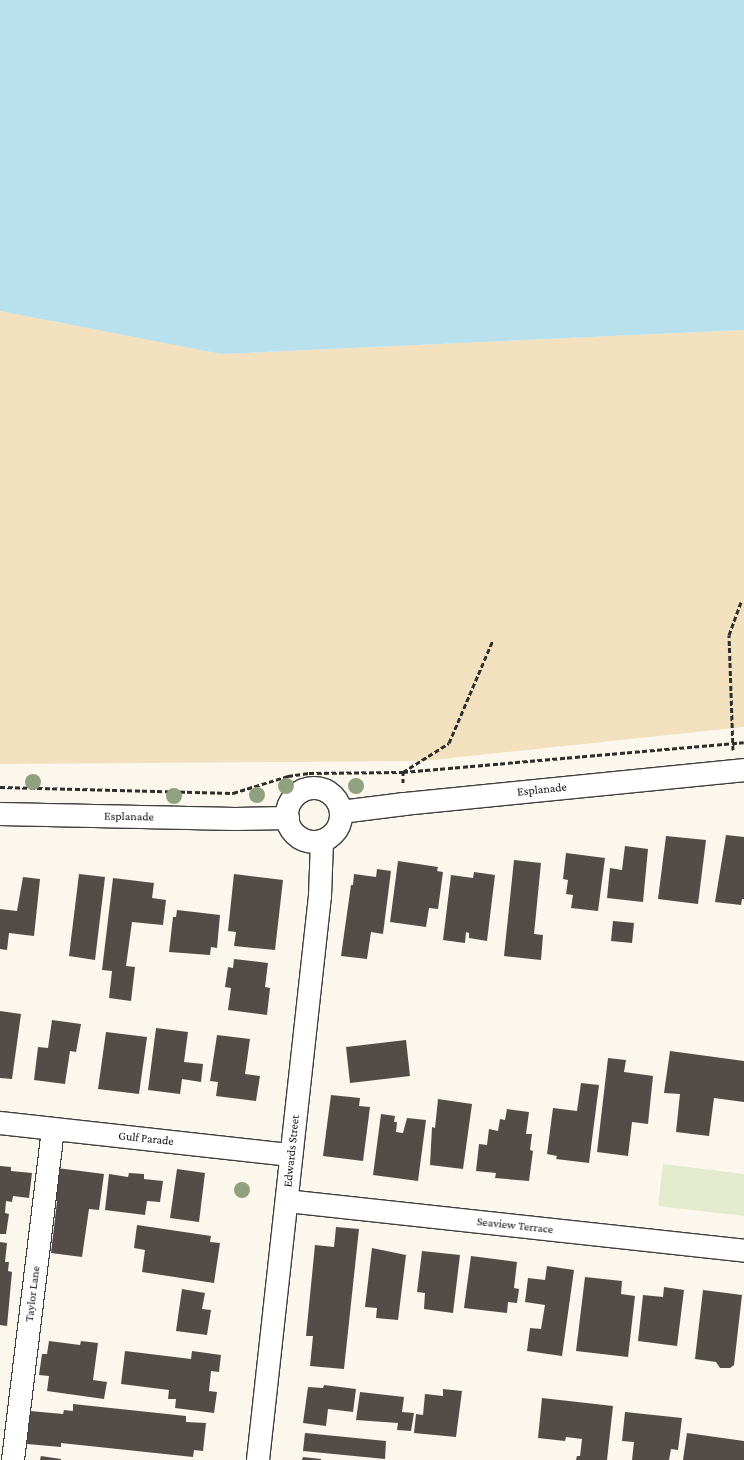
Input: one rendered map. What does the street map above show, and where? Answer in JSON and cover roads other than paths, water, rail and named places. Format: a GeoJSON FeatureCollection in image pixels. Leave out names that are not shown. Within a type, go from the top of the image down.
{"type":"FeatureCollection","features":[{"type":"Feature","properties":{"kind":"street","name":"Esplanade"},"geometry":{"type":"LineString","coordinates":[[341,812],[738,770]]}},
{"type":"Feature","properties":{"kind":"street"},"geometry":{"type":"LineString","coordinates":[[311,788],[320,789],[334,797],[341,812],[337,830],[322,841],[304,840],[296,835],[288,818],[288,810],[296,796],[311,788]]}},
{"type":"Feature","properties":{"kind":"street","name":"Esplanade"},"geometry":{"type":"LineString","coordinates":[[0,814],[235,820],[288,818]]}},
{"type":"Feature","properties":{"kind":"street","name":"Edwards Street"},"geometry":{"type":"LineString","coordinates":[[258,1460],[320,896],[322,841]]}},
{"type":"Feature","properties":{"kind":"street","name":"Gulf Parade"},"geometry":{"type":"LineString","coordinates":[[0,1123],[291,1155]]}},
{"type":"Feature","properties":{"kind":"street","name":"Taylor Lane"},"geometry":{"type":"LineString","coordinates":[[13,1460],[53,1129]]}},
{"type":"Feature","properties":{"kind":"street","name":"Seaview Terrace"},"geometry":{"type":"LineString","coordinates":[[287,1201],[744,1251]]}},
{"type":"Feature","properties":{"kind":"water"},"geometry":{"type":"Polygon","coordinates":[[[0,0],[744,0],[744,330],[221,354],[0,311],[0,0]]]}}]}
